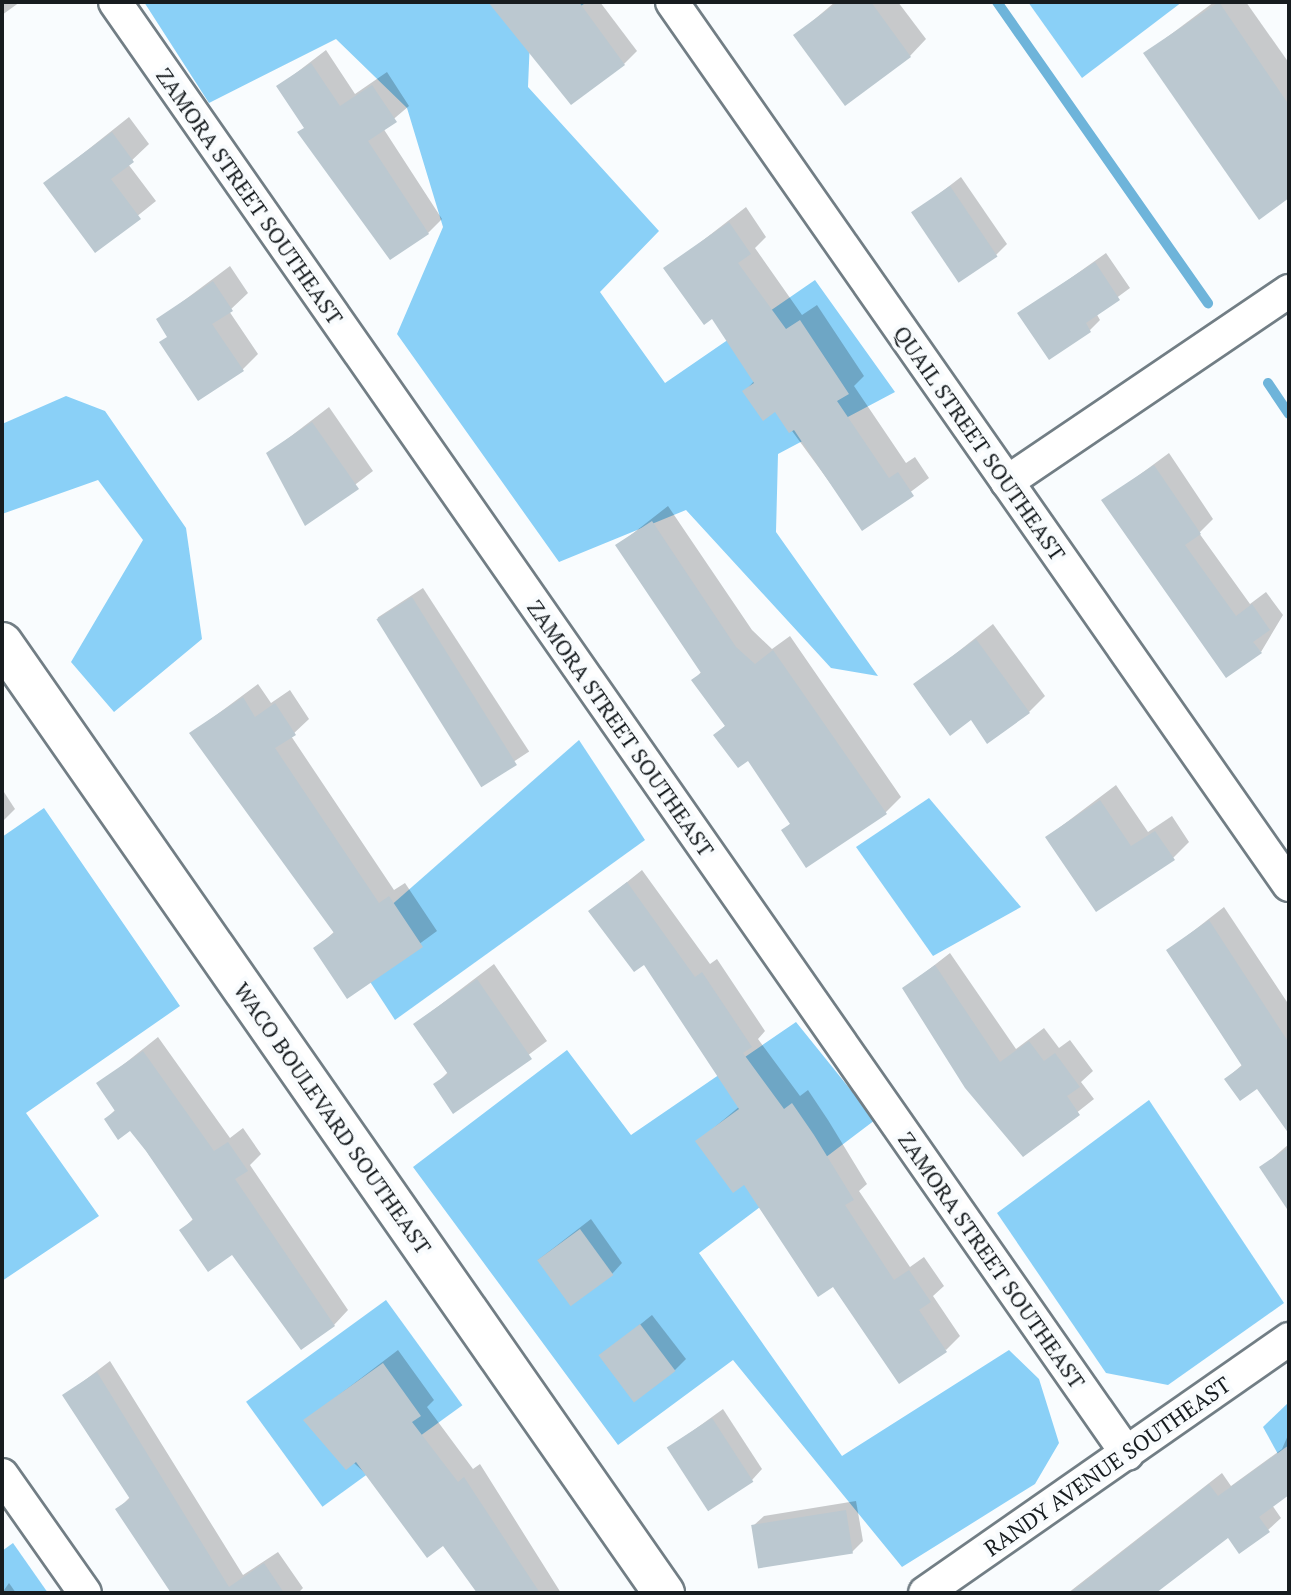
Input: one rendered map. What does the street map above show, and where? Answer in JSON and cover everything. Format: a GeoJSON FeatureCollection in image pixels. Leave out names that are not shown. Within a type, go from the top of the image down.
{"type":"FeatureCollection","features":[{"type":"Feature","properties":{"kind":"street","name":"ZAMORA STREET SOUTHEAST"},"geometry":{"type":"LineString","coordinates":[[115,2],[1127,1454]]}},
{"type":"Feature","properties":{"kind":"street","name":"QUAIL STREET SOUTHEAST"},"geometry":{"type":"LineString","coordinates":[[672,2],[1289,885]]}},
{"type":"Feature","properties":{"kind":"street"},"geometry":{"type":"LineString","coordinates":[[1007,482],[1289,291]]}},
{"type":"Feature","properties":{"kind":"street","name":"WACO BOULEVARD SOUTHEAST"},"geometry":{"type":"LineString","coordinates":[[2,643],[664,1593]]}},
{"type":"Feature","properties":{"kind":"street","name":"RANDY AVENUE SOUTHEAST"},"geometry":{"type":"LineString","coordinates":[[925,1593],[1289,1339]]}},
{"type":"Feature","properties":{"kind":"street"},"geometry":{"type":"LineString","coordinates":[[2,1475],[85,1593]]}},
{"type":"Feature","properties":{"kind":"shaded area"},"geometry":{"type":"Polygon","coordinates":[[[144,2],[587,2],[530,39],[528,87],[659,231],[600,292],[665,383],[815,280],[895,392],[778,454],[776,532],[878,676],[831,668],[686,510],[559,562],[397,334],[443,227],[407,108],[336,39],[209,103],[144,2]]]}},
{"type":"Feature","properties":{"kind":"shaded area"},"geometry":{"type":"Polygon","coordinates":[[[1028,2],[1182,2],[1082,78],[1028,2]]]}},
{"type":"Feature","properties":{"kind":"shaded area"},"geometry":{"type":"Polygon","coordinates":[[[66,396],[105,411],[186,528],[202,639],[114,712],[71,662],[143,540],[98,480],[2,514],[2,424],[66,396]]]}},
{"type":"Feature","properties":{"kind":"shaded area"},"geometry":{"type":"Polygon","coordinates":[[[579,740],[645,840],[395,1020],[346,945],[579,740]]]}},
{"type":"Feature","properties":{"kind":"shaded area"},"geometry":{"type":"Polygon","coordinates":[[[929,798],[1021,907],[933,956],[856,847],[929,798]]]}},
{"type":"Feature","properties":{"kind":"shaded area"},"geometry":{"type":"Polygon","coordinates":[[[44,808],[180,1006],[26,1113],[99,1216],[2,1281],[2,837],[44,808]]]}},
{"type":"Feature","properties":{"kind":"shaded area"},"geometry":{"type":"Polygon","coordinates":[[[796,1022],[875,1120],[699,1253],[842,1456],[1009,1350],[1039,1379],[1059,1443],[1035,1484],[902,1567],[733,1360],[618,1445],[413,1167],[567,1050],[631,1135],[796,1022]]]}},
{"type":"Feature","properties":{"kind":"shaded area"},"geometry":{"type":"Polygon","coordinates":[[[1149,1100],[1284,1303],[1168,1385],[1106,1373],[997,1213],[1149,1100]]]}},
{"type":"Feature","properties":{"kind":"shaded area"},"geometry":{"type":"Polygon","coordinates":[[[386,1300],[462,1405],[322,1507],[246,1402],[386,1300]]]}},
{"type":"Feature","properties":{"kind":"shaded area"},"geometry":{"type":"Polygon","coordinates":[[[1289,1402],[1289,1474],[1263,1427],[1289,1402]]]}},
{"type":"Feature","properties":{"kind":"shaded area"},"geometry":{"type":"Polygon","coordinates":[[[13,1543],[48,1593],[2,1593],[2,1551],[13,1543]]]}},
{"type":"Feature","properties":{"kind":"building"},"geometry":{"type":"Polygon","coordinates":[[[488,2],[579,2],[625,65],[571,105],[488,2]]]}},
{"type":"Feature","properties":{"kind":"building"},"geometry":{"type":"Polygon","coordinates":[[[838,2],[871,2],[911,57],[845,106],[793,35],[838,2]]]}},
{"type":"Feature","properties":{"kind":"building"},"geometry":{"type":"Polygon","coordinates":[[[1219,2],[1289,105],[1289,198],[1259,220],[1143,53],[1219,2]]]}},
{"type":"Feature","properties":{"kind":"building"},"geometry":{"type":"Polygon","coordinates":[[[311,63],[340,106],[372,85],[397,122],[368,141],[429,234],[390,260],[297,132],[304,128],[276,86],[311,63]]]}},
{"type":"Feature","properties":{"kind":"building"},"geometry":{"type":"Polygon","coordinates":[[[112,132],[134,162],[111,179],[141,219],[95,253],[43,183],[112,132]]]}},
{"type":"Feature","properties":{"kind":"building"},"geometry":{"type":"Polygon","coordinates":[[[950,186],[998,256],[959,283],[911,212],[950,186]]]}},
{"type":"Feature","properties":{"kind":"building"},"geometry":{"type":"Polygon","coordinates":[[[729,222],[751,254],[738,263],[786,329],[800,320],[849,394],[837,401],[889,478],[898,472],[914,496],[862,531],[794,430],[789,433],[775,412],[763,421],[742,391],[754,383],[712,319],[704,325],[663,268],[729,222]]]}},
{"type":"Feature","properties":{"kind":"building"},"geometry":{"type":"Polygon","coordinates":[[[1095,262],[1120,300],[1086,323],[1091,332],[1049,360],[1017,313],[1095,262]]]}},
{"type":"Feature","properties":{"kind":"building"},"geometry":{"type":"Polygon","coordinates":[[[213,281],[233,311],[212,324],[244,371],[198,401],[159,342],[167,337],[156,319],[213,281]]]}},
{"type":"Feature","properties":{"kind":"building"},"geometry":{"type":"Polygon","coordinates":[[[312,422],[359,489],[305,526],[266,453],[312,422]]]}},
{"type":"Feature","properties":{"kind":"building"},"geometry":{"type":"Polygon","coordinates":[[[1154,465],[1201,534],[1185,545],[1236,616],[1252,604],[1270,630],[1253,642],[1262,653],[1226,678],[1101,500],[1154,465]]]}},
{"type":"Feature","properties":{"kind":"building"},"geometry":{"type":"Polygon","coordinates":[[[652,521],[736,647],[755,664],[773,650],[887,814],[806,868],[781,830],[790,824],[748,761],[738,768],[713,735],[725,726],[691,680],[701,673],[615,545],[652,521]]]}},
{"type":"Feature","properties":{"kind":"building"},"geometry":{"type":"Polygon","coordinates":[[[412,597],[517,765],[481,787],[376,619],[412,597]]]}},
{"type":"Feature","properties":{"kind":"building"},"geometry":{"type":"Polygon","coordinates":[[[976,639],[1030,713],[987,744],[971,720],[950,736],[913,684],[976,639]]]}},
{"type":"Feature","properties":{"kind":"building"},"geometry":{"type":"Polygon","coordinates":[[[243,697],[255,717],[275,703],[296,735],[275,748],[379,903],[389,896],[423,947],[347,999],[313,948],[334,933],[189,733],[243,697]]]}},
{"type":"Feature","properties":{"kind":"building"},"geometry":{"type":"Polygon","coordinates":[[[1100,800],[1131,846],[1155,831],[1175,860],[1096,912],[1045,837],[1100,800]]]}},
{"type":"Feature","properties":{"kind":"building"},"geometry":{"type":"Polygon","coordinates":[[[627,882],[695,977],[702,972],[752,1047],[743,1053],[784,1109],[792,1103],[814,1135],[854,1200],[845,1205],[894,1280],[909,1270],[931,1302],[919,1310],[947,1352],[899,1384],[833,1287],[818,1297],[744,1185],[733,1193],[695,1141],[739,1109],[644,965],[634,972],[588,911],[627,882]]]}},
{"type":"Feature","properties":{"kind":"building"},"geometry":{"type":"Polygon","coordinates":[[[1209,920],[1289,1043],[1289,1134],[1257,1089],[1240,1101],[1224,1079],[1242,1066],[1166,950],[1209,920]]]}},
{"type":"Feature","properties":{"kind":"building"},"geometry":{"type":"Polygon","coordinates":[[[935,965],[1000,1062],[1029,1041],[1044,1061],[1055,1053],[1080,1087],[1067,1096],[1080,1115],[1023,1157],[965,1088],[902,988],[935,965]]]}},
{"type":"Feature","properties":{"kind":"building"},"geometry":{"type":"Polygon","coordinates":[[[477,979],[532,1059],[453,1114],[433,1084],[448,1074],[413,1024],[477,979]]]}},
{"type":"Feature","properties":{"kind":"building"},"geometry":{"type":"Polygon","coordinates":[[[143,1051],[214,1151],[228,1142],[248,1171],[235,1179],[335,1326],[301,1350],[232,1255],[208,1272],[179,1230],[193,1220],[130,1131],[118,1140],[104,1119],[115,1111],[96,1083],[143,1051]]]}},
{"type":"Feature","properties":{"kind":"building"},"geometry":{"type":"Polygon","coordinates":[[[1289,1147],[1289,1212],[1259,1167],[1289,1147]]]}},
{"type":"Feature","properties":{"kind":"building"},"geometry":{"type":"Polygon","coordinates":[[[580,1229],[614,1275],[571,1306],[537,1260],[580,1229]]]}},
{"type":"Feature","properties":{"kind":"building"},"geometry":{"type":"Polygon","coordinates":[[[640,1324],[676,1371],[634,1402],[598,1355],[640,1324]]]}},
{"type":"Feature","properties":{"kind":"building"},"geometry":{"type":"Polygon","coordinates":[[[383,1363],[421,1416],[412,1422],[458,1482],[464,1477],[540,1593],[477,1593],[443,1546],[427,1558],[356,1462],[346,1470],[303,1420],[383,1363]]]}},
{"type":"Feature","properties":{"kind":"building"},"geometry":{"type":"Polygon","coordinates":[[[97,1372],[229,1587],[264,1563],[284,1593],[171,1593],[115,1509],[130,1499],[62,1395],[97,1372]]]}},
{"type":"Feature","properties":{"kind":"building"},"geometry":{"type":"Polygon","coordinates":[[[712,1418],[753,1482],[708,1511],[667,1447],[712,1418]]]}},
{"type":"Feature","properties":{"kind":"building"},"geometry":{"type":"Polygon","coordinates":[[[1289,1445],[1289,1495],[1259,1517],[1270,1532],[1239,1554],[1228,1538],[1156,1593],[1070,1593],[1209,1484],[1218,1496],[1289,1445]]]}},
{"type":"Feature","properties":{"kind":"building"},"geometry":{"type":"Polygon","coordinates":[[[846,1510],[853,1553],[758,1568],[751,1525],[846,1510]]]}},
{"type":"Feature","properties":{"kind":"waterway"},"geometry":{"type":"LineString","coordinates":[[997,2],[1208,303]]}},
{"type":"Feature","properties":{"kind":"waterway"},"geometry":{"type":"LineString","coordinates":[[1268,383],[1289,414]]}}]}
